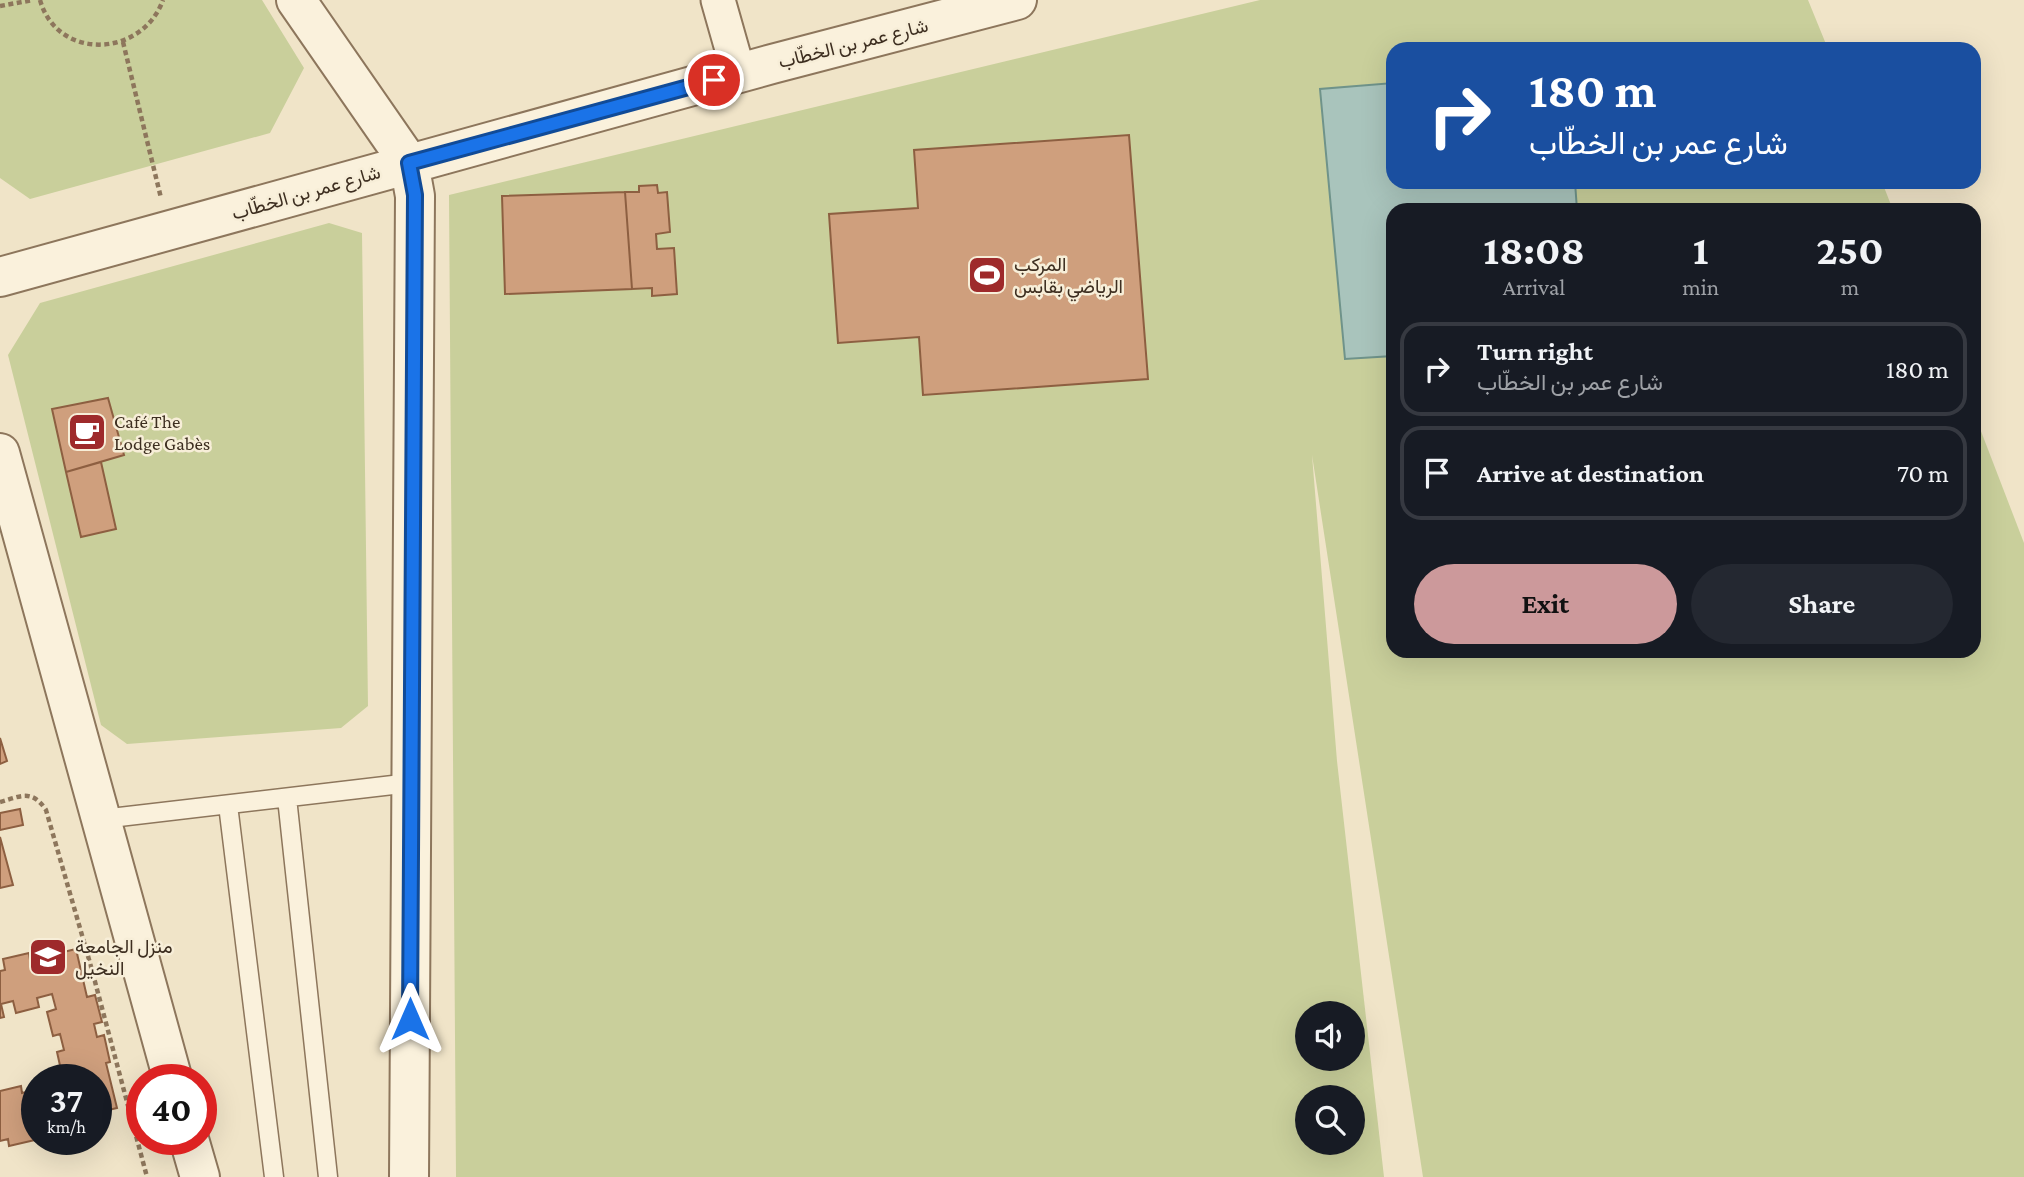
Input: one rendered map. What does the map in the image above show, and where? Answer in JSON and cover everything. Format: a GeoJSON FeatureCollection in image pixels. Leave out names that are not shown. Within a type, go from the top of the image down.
{"type":"FeatureCollection","features":[{"type":"Feature","properties":{"kind":"street"},"geometry":{"type":"LineString","coordinates":[[296,0],[409,163],[415,195],[409,1177]]}},
{"type":"Feature","properties":{"kind":"street"},"geometry":{"type":"LineString","coordinates":[[718,0],[739,74]]}},
{"type":"Feature","properties":{"kind":"street","name":"شارع عمر بن الخطّاب"},"geometry":{"type":"LineString","coordinates":[[0,277],[739,74],[960,7],[1017,0]]}},
{"type":"Feature","properties":{"kind":"street"},"geometry":{"type":"LineString","coordinates":[[0,453],[169,1064]]}},
{"type":"Feature","properties":{"kind":"street"},"geometry":{"type":"LineString","coordinates":[[194,1155],[200,1177]]}},
{"type":"Feature","properties":{"kind":"lane"},"geometry":{"type":"LineString","coordinates":[[102,819],[410,783]]}},
{"type":"Feature","properties":{"kind":"lane"},"geometry":{"type":"LineString","coordinates":[[287,798],[328,1177]]}},
{"type":"Feature","properties":{"kind":"lane"},"geometry":{"type":"LineString","coordinates":[[228,805],[274,1177]]}},
{"type":"Feature","properties":{"kind":"path"},"geometry":{"type":"LineString","coordinates":[[0,6],[33,0]]}},
{"type":"Feature","properties":{"kind":"path"},"geometry":{"type":"LineString","coordinates":[[40,0],[50,20],[62,31],[76,40],[107,45],[138,35],[150,24],[163,0]]}},
{"type":"Feature","properties":{"kind":"path"},"geometry":{"type":"LineString","coordinates":[[123,42],[169,230]]}},
{"type":"Feature","properties":{"kind":"path"},"geometry":{"type":"LineString","coordinates":[[0,802],[27,794],[39,800],[46,810],[148,1177]]}},
{"type":"Feature","properties":{"kind":"green space"},"geometry":{"type":"Polygon","coordinates":[[[0,0],[262,0],[304,68],[270,133],[30,199],[0,178],[0,0]]]}},
{"type":"Feature","properties":{"kind":"green space"},"geometry":{"type":"Polygon","coordinates":[[[1260,0],[1808,0],[1825,42],[1386,42],[1386,189],[1885,189],[1890,203],[1386,203],[1386,658],[1981,658],[1981,431],[2024,543],[2024,1177],[1423,1177],[1312,455],[1337,761],[1364,1001],[1295,1001],[1295,1071],[1365,1071],[1365,1009],[1384,1177],[456,1177],[449,195],[1260,0]]]}},
{"type":"Feature","properties":{"kind":"green space"},"geometry":{"type":"Polygon","coordinates":[[[329,223],[362,233],[368,706],[341,728],[127,744],[101,725],[8,355],[40,303],[329,223]]]}},
{"type":"Feature","properties":{"kind":"water"},"geometry":{"type":"Polygon","coordinates":[[[1386,84],[1386,189],[1576,189],[1576,203],[1386,203],[1386,356],[1345,359],[1320,89],[1386,84]]]}},
{"type":"Feature","properties":{"kind":"building","name":"المركب الرياضي بقابس"},"geometry":{"type":"Polygon","coordinates":[[[1129,135],[1148,379],[923,395],[919,337],[838,343],[829,214],[918,208],[914,150],[1129,135]]]}},
{"type":"Feature","properties":{"kind":"building"},"geometry":{"type":"Polygon","coordinates":[[[657,185],[658,193],[667,192],[670,232],[656,234],[657,249],[674,248],[677,294],[652,296],[652,288],[632,289],[625,192],[639,192],[639,186],[657,185]]]}},
{"type":"Feature","properties":{"kind":"building"},"geometry":{"type":"Polygon","coordinates":[[[625,192],[632,289],[505,294],[502,196],[625,192]]]}},
{"type":"Feature","properties":{"kind":"building","name":"Café The Lodge Gabès"},"geometry":{"type":"Polygon","coordinates":[[[108,398],[124,455],[66,472],[52,409],[108,398]]]}},
{"type":"Feature","properties":{"kind":"building"},"geometry":{"type":"Polygon","coordinates":[[[101,462],[116,529],[81,537],[66,472],[101,462]]]}},
{"type":"Feature","properties":{"kind":"building"},"geometry":{"type":"Polygon","coordinates":[[[0,738],[7,761],[0,764],[0,738]]]}},
{"type":"Feature","properties":{"kind":"building"},"geometry":{"type":"Polygon","coordinates":[[[20,809],[23,825],[0,830],[0,813],[20,809]]]}},
{"type":"Feature","properties":{"kind":"building"},"geometry":{"type":"Polygon","coordinates":[[[0,837],[13,885],[0,888],[0,837]]]}},
{"type":"Feature","properties":{"kind":"building"},"geometry":{"type":"Polygon","coordinates":[[[76,949],[87,997],[95,995],[102,1022],[94,1024],[97,1037],[104,1035],[110,1062],[60,1064],[57,1052],[64,1050],[60,1034],[53,1036],[47,1012],[56,1009],[52,994],[37,998],[39,1007],[16,1013],[13,1001],[1,1004],[4,1017],[0,1018],[0,971],[5,970],[3,959],[29,953],[30,960],[76,949]]]}},
{"type":"Feature","properties":{"kind":"building"},"geometry":{"type":"Polygon","coordinates":[[[21,1086],[21,1143],[9,1146],[8,1139],[0,1141],[0,1091],[21,1086]]]}},
{"type":"Feature","properties":{"kind":"building"},"geometry":{"type":"Polygon","coordinates":[[[112,1088],[117,1108],[112,1109],[112,1088]]]}},
{"type":"Feature","properties":{"kind":"place","name":"المركب الرياضي بقابس"},"geometry":{"type":"Point","coordinates":[987,275]}},
{"type":"Feature","properties":{"kind":"place","name":"Café The Lodge Gabès"},"geometry":{"type":"Point","coordinates":[87,432]}},
{"type":"Feature","properties":{"kind":"place","name":"منزل الجامعة النخيل"},"geometry":{"type":"Point","coordinates":[48,957]}},
{"type":"Feature","properties":{"kind":"route"},"geometry":{"type":"LineString","coordinates":[[410,1019],[415,195],[409,163],[714,80]]}}]}
